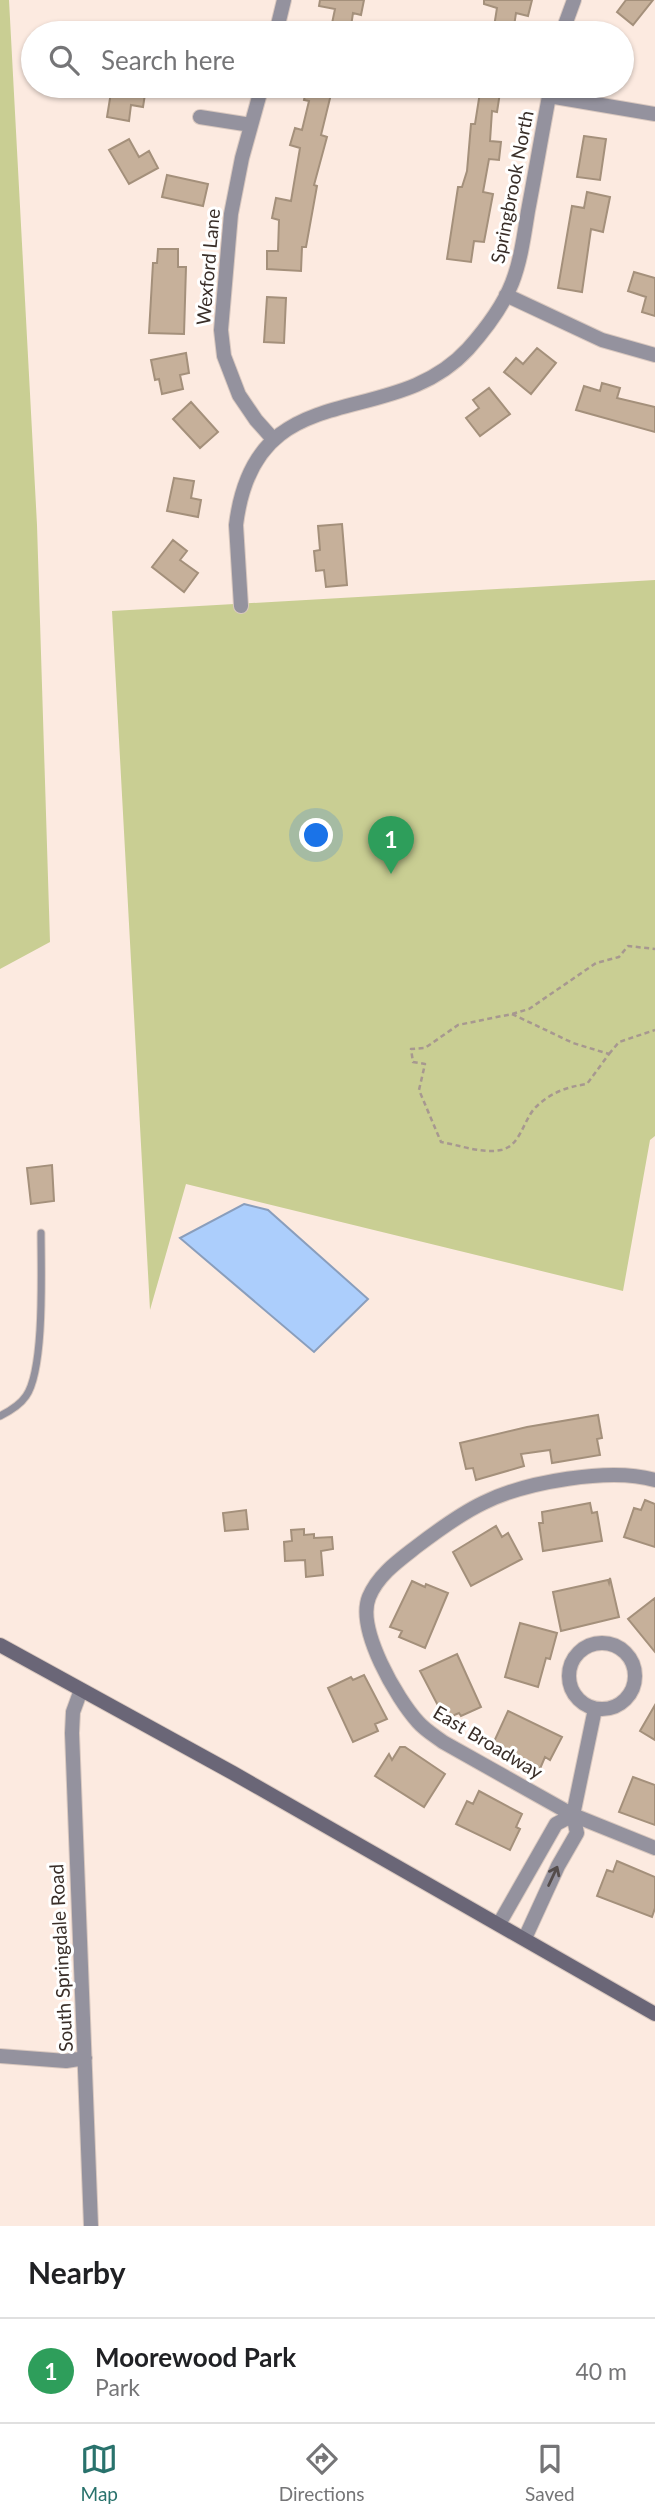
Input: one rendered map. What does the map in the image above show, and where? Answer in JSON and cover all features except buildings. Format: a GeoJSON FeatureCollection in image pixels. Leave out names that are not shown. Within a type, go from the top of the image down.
{"type":"FeatureCollection","features":[{"type":"Feature","properties":{"kind":"main road"},"geometry":{"type":"LineString","coordinates":[[0,1645],[342,1835],[439,1893],[524,1938],[655,2014]]}},
{"type":"Feature","properties":{"kind":"street"},"geometry":{"type":"LineString","coordinates":[[279,21],[284,0]]}},
{"type":"Feature","properties":{"kind":"street"},"geometry":{"type":"LineString","coordinates":[[566,21],[574,0]]}},
{"type":"Feature","properties":{"kind":"street","name":"Wexford Lane"},"geometry":{"type":"LineString","coordinates":[[259,98],[235,188],[229,228],[221,341],[227,369],[239,395],[256,421],[273,439]]}},
{"type":"Feature","properties":{"kind":"street","name":"Springbrook North"},"geometry":{"type":"LineString","coordinates":[[241,606],[236,525],[238,513],[253,470],[273,439],[285,429],[325,410],[405,390],[437,373],[469,348],[506,295],[519,261],[549,98]]}},
{"type":"Feature","properties":{"kind":"street"},"geometry":{"type":"LineString","coordinates":[[582,98],[655,114]]}},
{"type":"Feature","properties":{"kind":"street"},"geometry":{"type":"LineString","coordinates":[[200,117],[251,125]]}},
{"type":"Feature","properties":{"kind":"street"},"geometry":{"type":"LineString","coordinates":[[506,295],[602,340],[655,355]]}},
{"type":"Feature","properties":{"kind":"street","name":"East Broadway"},"geometry":{"type":"LineString","coordinates":[[655,1480],[628,1474],[580,1478],[521,1489],[483,1503],[430,1537],[395,1564],[379,1580],[367,1605],[367,1624],[376,1653],[389,1678],[424,1728],[443,1742],[573,1815],[655,1848]]}},
{"type":"Feature","properties":{"kind":"street"},"geometry":{"type":"LineString","coordinates":[[592,1644],[610,1644],[629,1657],[635,1674],[634,1685],[627,1698],[618,1705],[595,1709],[575,1696],[569,1676],[571,1664],[583,1649],[592,1644]]}},
{"type":"Feature","properties":{"kind":"street","name":"South Springdale Road"},"geometry":{"type":"LineString","coordinates":[[81,1690],[73,1712],[72,1732],[91,2226]]}},
{"type":"Feature","properties":{"kind":"street"},"geometry":{"type":"LineString","coordinates":[[524,1938],[577,1833],[573,1815],[595,1709]]}},
{"type":"Feature","properties":{"kind":"street"},"geometry":{"type":"LineString","coordinates":[[499,1924],[556,1824],[573,1815]]}},
{"type":"Feature","properties":{"kind":"street"},"geometry":{"type":"LineString","coordinates":[[0,2056],[66,2062],[85,2058]]}},
{"type":"Feature","properties":{"kind":"lane"},"geometry":{"type":"LineString","coordinates":[[0,1416],[12,1410],[27,1395],[34,1377],[38,1355],[41,1233]]}},
{"type":"Feature","properties":{"kind":"path"},"geometry":{"type":"LineString","coordinates":[[655,949],[628,946],[619,957],[596,963],[529,1009],[458,1025],[425,1048],[411,1049],[413,1062],[425,1064],[419,1090],[441,1142],[503,1150],[523,1131],[533,1110],[562,1088],[587,1084],[619,1042],[655,1030]]}},
{"type":"Feature","properties":{"kind":"path"},"geometry":{"type":"LineString","coordinates":[[512,1014],[573,1044],[610,1054]]}},
{"type":"Feature","properties":{"kind":"green space"},"geometry":{"type":"Polygon","coordinates":[[[0,0],[9,0],[37,525],[50,942],[0,969],[0,0]]]}},
{"type":"Feature","properties":{"kind":"green space"},"geometry":{"type":"Polygon","coordinates":[[[655,580],[655,1136],[650,1140],[623,1291],[186,1184],[150,1310],[112,611],[655,580]]]}},
{"type":"Feature","properties":{"kind":"water"},"geometry":{"type":"Polygon","coordinates":[[[244,1204],[268,1210],[368,1299],[314,1352],[180,1238],[244,1204]]]}},
{"type":"Feature","properties":{"kind":"place","name":"Moorewood Park"},"geometry":{"type":"Point","coordinates":[391,874]}}]}
